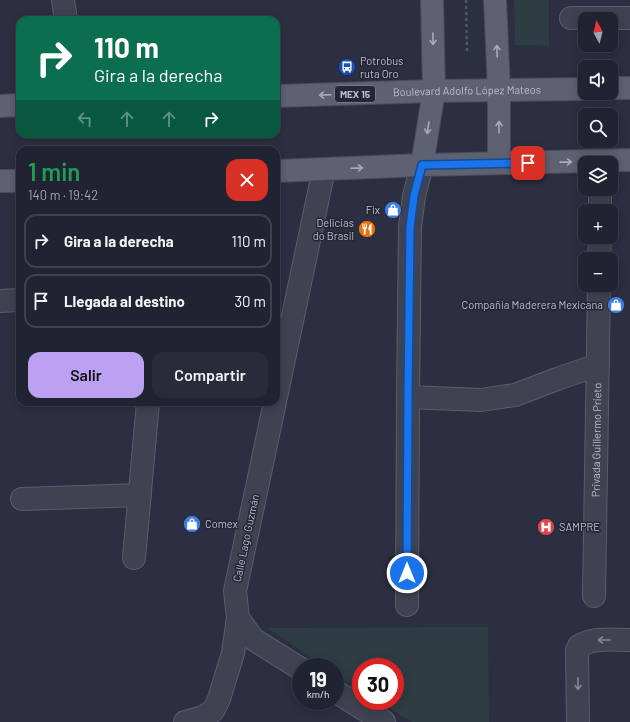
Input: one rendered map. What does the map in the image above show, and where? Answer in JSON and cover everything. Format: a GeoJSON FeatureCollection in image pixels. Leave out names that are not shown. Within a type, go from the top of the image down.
{"type":"FeatureCollection","features":[{"type":"Feature","properties":{"kind":"main road"},"geometry":{"type":"LineString","coordinates":[[422,165],[434,91],[432,0]]}},
{"type":"Feature","properties":{"kind":"main road"},"geometry":{"type":"LineString","coordinates":[[495,0],[499,90],[499,164]]}},
{"type":"Feature","properties":{"kind":"main road"},"geometry":{"type":"LineString","coordinates":[[618,88],[630,88]]}},
{"type":"Feature","properties":{"kind":"main road","name":"Boulevard Adolfo López Mateos"},"geometry":{"type":"LineString","coordinates":[[280,96],[434,91],[578,89]]}},
{"type":"Feature","properties":{"kind":"main road"},"geometry":{"type":"LineString","coordinates":[[0,106],[16,105]]}},
{"type":"Feature","properties":{"kind":"main road"},"geometry":{"type":"LineString","coordinates":[[618,161],[630,160]]}},
{"type":"Feature","properties":{"kind":"main road"},"geometry":{"type":"LineString","coordinates":[[280,171],[422,165],[578,162]]}},
{"type":"Feature","properties":{"kind":"main road"},"geometry":{"type":"LineString","coordinates":[[0,181],[16,181]]}},
{"type":"Feature","properties":{"kind":"street"},"geometry":{"type":"LineString","coordinates":[[63,0],[65,16]]}},
{"type":"Feature","properties":{"kind":"street"},"geometry":{"type":"LineString","coordinates":[[571,18],[630,18]]}},
{"type":"Feature","properties":{"kind":"street"},"geometry":{"type":"LineString","coordinates":[[407,605],[410,227],[414,196],[422,165]]}},
{"type":"Feature","properties":{"kind":"street"},"geometry":{"type":"LineString","coordinates":[[280,378],[324,169]]}},
{"type":"Feature","properties":{"kind":"street","name":"Privada Guillermo Prieto"},"geometry":{"type":"LineString","coordinates":[[594,596],[599,292]]}},
{"type":"Feature","properties":{"kind":"street"},"geometry":{"type":"LineString","coordinates":[[0,301],[16,300]]}},
{"type":"Feature","properties":{"kind":"street"},"geometry":{"type":"LineString","coordinates":[[408,397],[481,400],[515,395],[598,365]]}},
{"type":"Feature","properties":{"kind":"street"},"geometry":{"type":"LineString","coordinates":[[134,558],[148,406]]}},
{"type":"Feature","properties":{"kind":"street","name":"Calle Lago Guzmán"},"geometry":{"type":"LineString","coordinates":[[274,406],[235,591],[238,618],[253,639],[292,664]]}},
{"type":"Feature","properties":{"kind":"street"},"geometry":{"type":"LineString","coordinates":[[22,499],[140,495]]}},
{"type":"Feature","properties":{"kind":"street"},"geometry":{"type":"LineString","coordinates":[[185,722],[203,717],[212,711],[219,700],[233,653],[238,618]]}},
{"type":"Feature","properties":{"kind":"street"},"geometry":{"type":"LineString","coordinates":[[578,722],[577,650],[579,646],[586,642],[596,640],[630,640]]}},
{"type":"Feature","properties":{"kind":"street"},"geometry":{"type":"LineString","coordinates":[[344,697],[384,722]]}},
{"type":"Feature","properties":{"kind":"path"},"geometry":{"type":"LineString","coordinates":[[466,0],[467,53]]}},
{"type":"Feature","properties":{"kind":"shaded area"},"geometry":{"type":"Polygon","coordinates":[[[514,0],[549,0],[549,46],[515,45],[514,0]]]}},
{"type":"Feature","properties":{"kind":"shaded area"},"geometry":{"type":"Polygon","coordinates":[[[488,627],[489,722],[412,722],[393,710],[404,710],[404,658],[352,658],[352,684],[344,680],[344,658],[312,658],[268,628],[488,627]]]}},
{"type":"Feature","properties":{"kind":"place","name":"Potrobus ruta Oro"},"geometry":{"type":"Point","coordinates":[347,67]}},
{"type":"Feature","properties":{"kind":"place","name":"Fix"},"geometry":{"type":"Point","coordinates":[393,210]}},
{"type":"Feature","properties":{"kind":"place","name":"Delicias do Brasil"},"geometry":{"type":"Point","coordinates":[367,229]}},
{"type":"Feature","properties":{"kind":"place","name":"Compañia Maderera Mexicana"},"geometry":{"type":"Point","coordinates":[616,305]}},
{"type":"Feature","properties":{"kind":"place","name":"Comex"},"geometry":{"type":"Point","coordinates":[192,524]}},
{"type":"Feature","properties":{"kind":"place","name":"SAMPRE"},"geometry":{"type":"Point","coordinates":[546,527]}},
{"type":"Feature","properties":{"kind":"route"},"geometry":{"type":"LineString","coordinates":[[407,573],[410,227],[414,196],[422,165],[528,163]]}}]}
